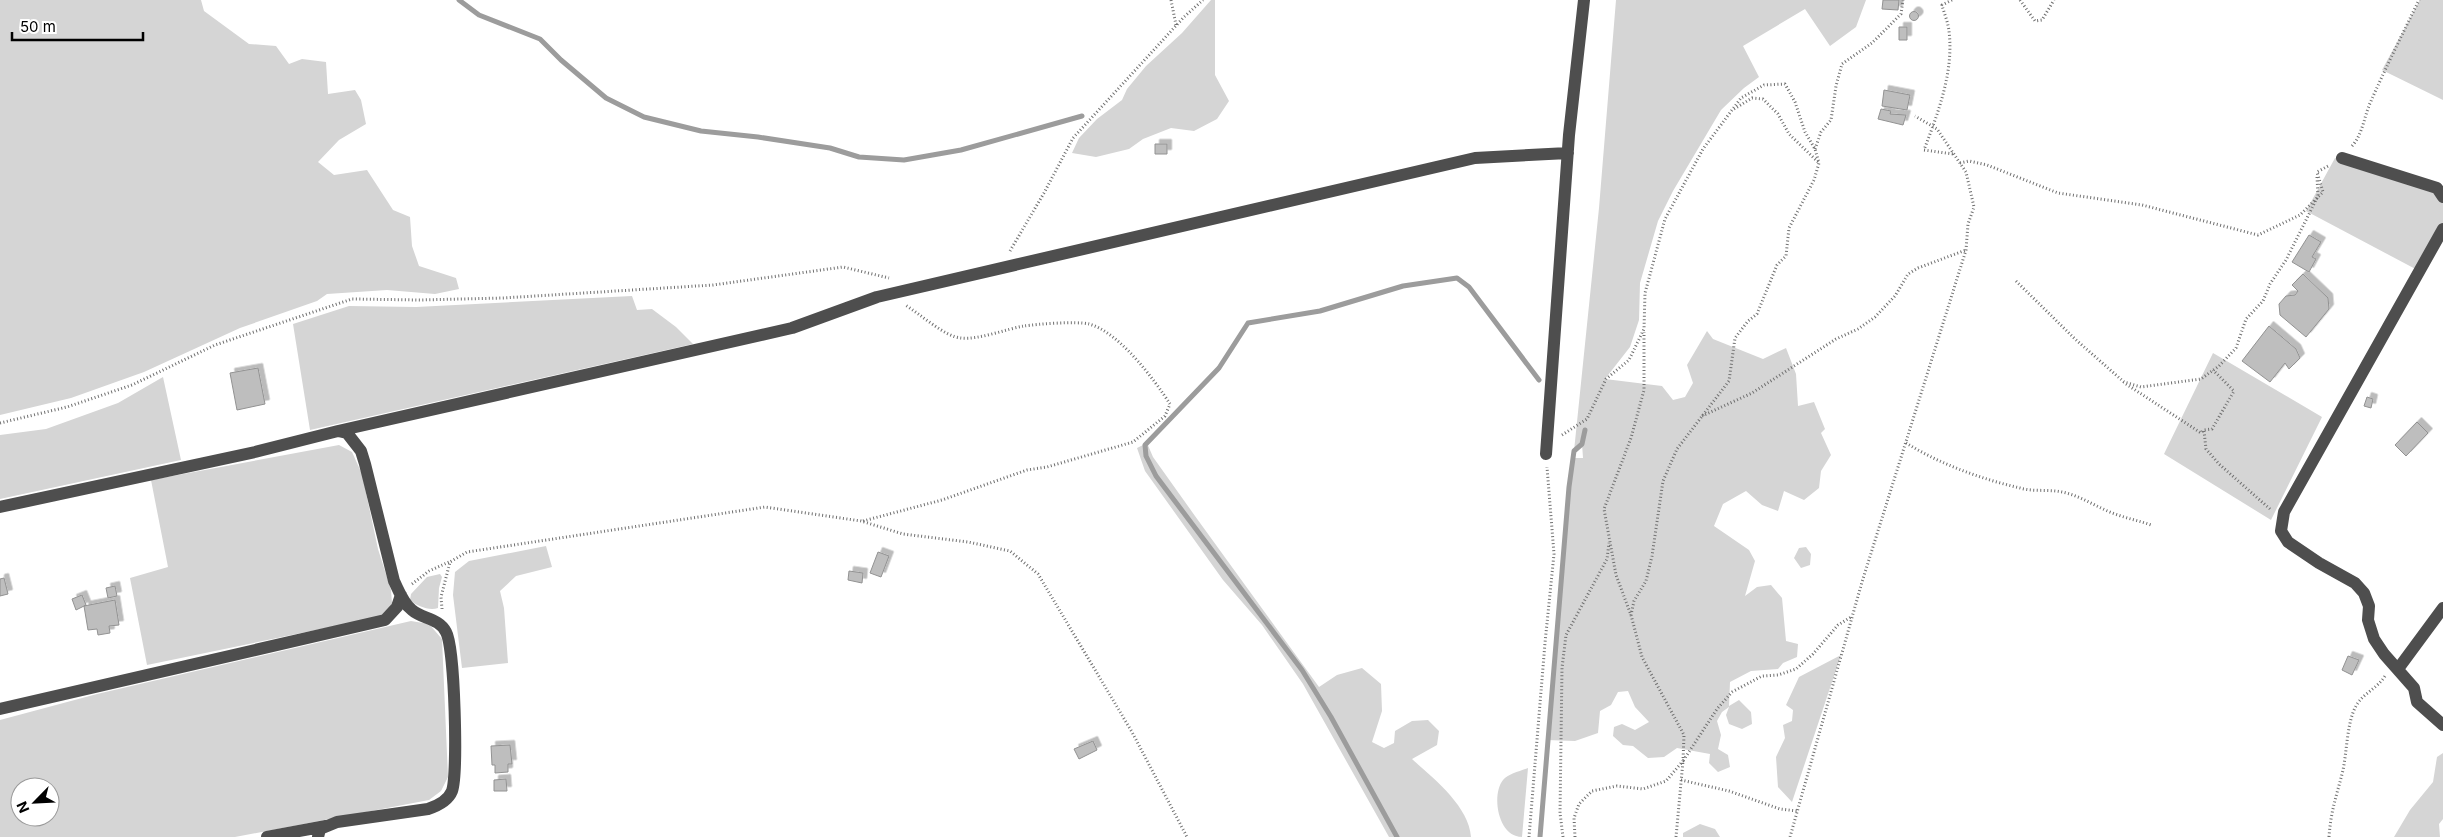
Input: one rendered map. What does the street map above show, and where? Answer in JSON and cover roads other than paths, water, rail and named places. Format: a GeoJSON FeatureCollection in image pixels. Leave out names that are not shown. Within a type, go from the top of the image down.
{"type":"FeatureCollection","features":[{"type":"Feature","properties":{"kind":"street"},"geometry":{"type":"LineString","coordinates":[[1546,450],[1568,153],[1584,0]]}},
{"type":"Feature","properties":{"kind":"street"},"geometry":{"type":"LineString","coordinates":[[0,507],[255,452],[338,431],[792,328],[888,294],[1475,158],[1568,153]]}},
{"type":"Feature","properties":{"kind":"street"},"geometry":{"type":"LineString","coordinates":[[2342,158],[2437,188],[2443,197]]}},
{"type":"Feature","properties":{"kind":"street"},"geometry":{"type":"LineString","coordinates":[[2443,229],[2284,512],[2281,531],[2288,542],[2335,573],[2356,583],[2364,594],[2369,606],[2368,620],[2374,639],[2389,660],[2414,688],[2417,702],[2443,725]]}},
{"type":"Feature","properties":{"kind":"street"},"geometry":{"type":"LineString","coordinates":[[318,837],[320,829],[337,822],[428,809],[437,806],[452,793],[455,777],[450,642],[442,627],[433,620],[413,612],[401,595],[394,581],[360,451],[348,433],[338,431]]}},
{"type":"Feature","properties":{"kind":"street"},"geometry":{"type":"LineString","coordinates":[[0,709],[385,620],[397,608],[401,595]]}},
{"type":"Feature","properties":{"kind":"street"},"geometry":{"type":"LineString","coordinates":[[2398,669],[2443,608]]}},
{"type":"Feature","properties":{"kind":"street"},"geometry":{"type":"LineString","coordinates":[[267,837],[326,826]]}},
{"type":"Feature","properties":{"kind":"waterway"},"geometry":{"type":"LineString","coordinates":[[459,0],[479,15],[540,39],[561,60],[606,98],[644,117],[701,131],[830,148],[859,157],[904,160],[961,150],[1082,116]]}},
{"type":"Feature","properties":{"kind":"waterway"},"geometry":{"type":"LineString","coordinates":[[1397,837],[1331,717],[1302,670],[1156,476],[1146,456],[1145,445],[1219,368],[1248,323],[1320,311],[1403,286],[1457,278],[1469,287],[1539,380]]}},
{"type":"Feature","properties":{"kind":"waterway"},"geometry":{"type":"LineString","coordinates":[[1540,837],[1569,487],[1574,451],[1582,444],[1585,430]]}}]}
